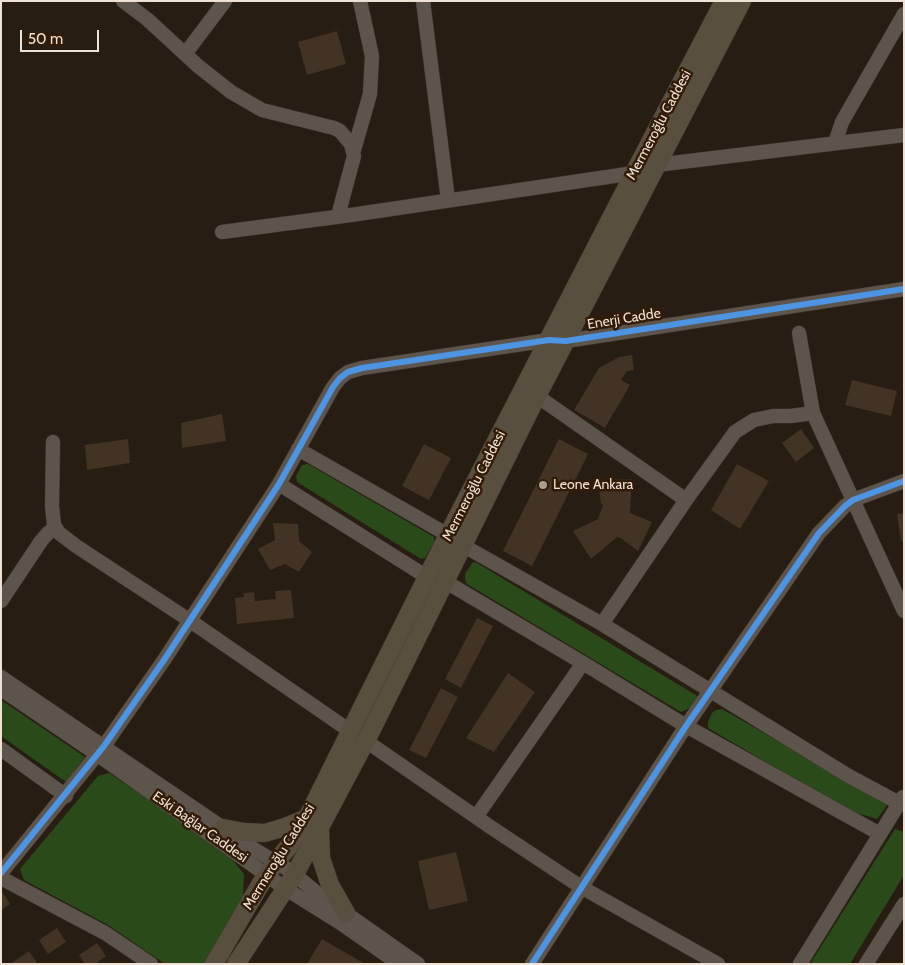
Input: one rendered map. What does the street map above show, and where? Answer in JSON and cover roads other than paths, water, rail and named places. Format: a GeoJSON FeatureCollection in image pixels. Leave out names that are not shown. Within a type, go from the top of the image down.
{"type":"FeatureCollection","features":[{"type":"Feature","properties":{"kind":"main road","name":"Mermeroğlu Caddesi"},"geometry":{"type":"LineString","coordinates":[[214,964],[271,869],[289,846],[313,822],[366,741],[538,396],[558,340],[634,173],[724,1]]}},
{"type":"Feature","properties":{"kind":"main road","name":"Mermeroğlu Caddesi"},"geometry":{"type":"LineString","coordinates":[[236,964],[290,882],[350,731],[448,535],[656,165],[742,1]]}},
{"type":"Feature","properties":{"kind":"main road"},"geometry":{"type":"LineString","coordinates":[[223,828],[265,833],[313,822],[321,858],[330,886],[346,913]]}},
{"type":"Feature","properties":{"kind":"street"},"geometry":{"type":"LineString","coordinates":[[123,1],[148,19],[198,66],[231,92],[251,104],[274,113],[334,128],[346,137],[354,150]]}},
{"type":"Feature","properties":{"kind":"street"},"geometry":{"type":"LineString","coordinates":[[185,54],[225,1]]}},
{"type":"Feature","properties":{"kind":"street"},"geometry":{"type":"LineString","coordinates":[[338,216],[353,165],[354,150],[370,94],[372,56],[360,1]]}},
{"type":"Feature","properties":{"kind":"street"},"geometry":{"type":"LineString","coordinates":[[422,1],[448,200]]}},
{"type":"Feature","properties":{"kind":"street"},"geometry":{"type":"LineString","coordinates":[[835,143],[842,122],[904,14]]}},
{"type":"Feature","properties":{"kind":"street"},"geometry":{"type":"LineString","coordinates":[[656,165],[904,135]]}},
{"type":"Feature","properties":{"kind":"street"},"geometry":{"type":"LineString","coordinates":[[222,232],[634,173]]}},
{"type":"Feature","properties":{"kind":"street","name":"Enerji Cadde"},"geometry":{"type":"LineString","coordinates":[[298,449],[340,378],[348,372],[362,368],[904,289]]}},
{"type":"Feature","properties":{"kind":"street"},"geometry":{"type":"LineString","coordinates":[[799,333],[813,413],[904,611]]}},
{"type":"Feature","properties":{"kind":"street"},"geometry":{"type":"LineString","coordinates":[[538,396],[686,500]]}},
{"type":"Feature","properties":{"kind":"street"},"geometry":{"type":"LineString","coordinates":[[602,624],[686,500],[735,432],[754,420],[773,416],[813,413]]}},
{"type":"Feature","properties":{"kind":"street"},"geometry":{"type":"LineString","coordinates":[[53,442],[52,506],[55,528],[76,546],[189,620],[350,731]]}},
{"type":"Feature","properties":{"kind":"street"},"geometry":{"type":"LineString","coordinates":[[1,873],[101,751],[279,484],[298,449],[448,535]]}},
{"type":"Feature","properties":{"kind":"street"},"geometry":{"type":"LineString","coordinates":[[532,964],[686,726],[820,533],[845,506],[854,500],[904,481]]}},
{"type":"Feature","properties":{"kind":"street"},"geometry":{"type":"LineString","coordinates":[[279,484],[427,577]]}},
{"type":"Feature","properties":{"kind":"street"},"geometry":{"type":"LineString","coordinates":[[1,601],[41,542],[55,528]]}},
{"type":"Feature","properties":{"kind":"street"},"geometry":{"type":"LineString","coordinates":[[464,546],[602,624],[847,775],[902,799],[800,964]]}},
{"type":"Feature","properties":{"kind":"street"},"geometry":{"type":"LineString","coordinates":[[446,582],[584,663],[686,726],[880,834]]}},
{"type":"Feature","properties":{"kind":"street"},"geometry":{"type":"LineString","coordinates":[[476,817],[584,663]]}},
{"type":"Feature","properties":{"kind":"street","name":"Eski Bağlar Caddesi"},"geometry":{"type":"LineString","coordinates":[[1,676],[101,751],[290,882],[342,924],[399,964]]}},
{"type":"Feature","properties":{"kind":"street","name":"Eski Bağlar Caddesi"},"geometry":{"type":"LineString","coordinates":[[1,689],[223,828],[256,851],[271,869]]}},
{"type":"Feature","properties":{"kind":"street"},"geometry":{"type":"LineString","coordinates":[[366,741],[581,887],[718,964]]}},
{"type":"Feature","properties":{"kind":"street"},"geometry":{"type":"LineString","coordinates":[[1,749],[66,796]]}},
{"type":"Feature","properties":{"kind":"street"},"geometry":{"type":"LineString","coordinates":[[1,878],[105,932],[151,964]]}},
{"type":"Feature","properties":{"kind":"street"},"geometry":{"type":"LineString","coordinates":[[290,882],[317,893],[418,964]]}},
{"type":"Feature","properties":{"kind":"street"},"geometry":{"type":"LineString","coordinates":[[866,964],[904,904]]}},
{"type":"Feature","properties":{"kind":"place","name":"Leone Ankara"},"geometry":{"type":"Point","coordinates":[543,485]}}]}
